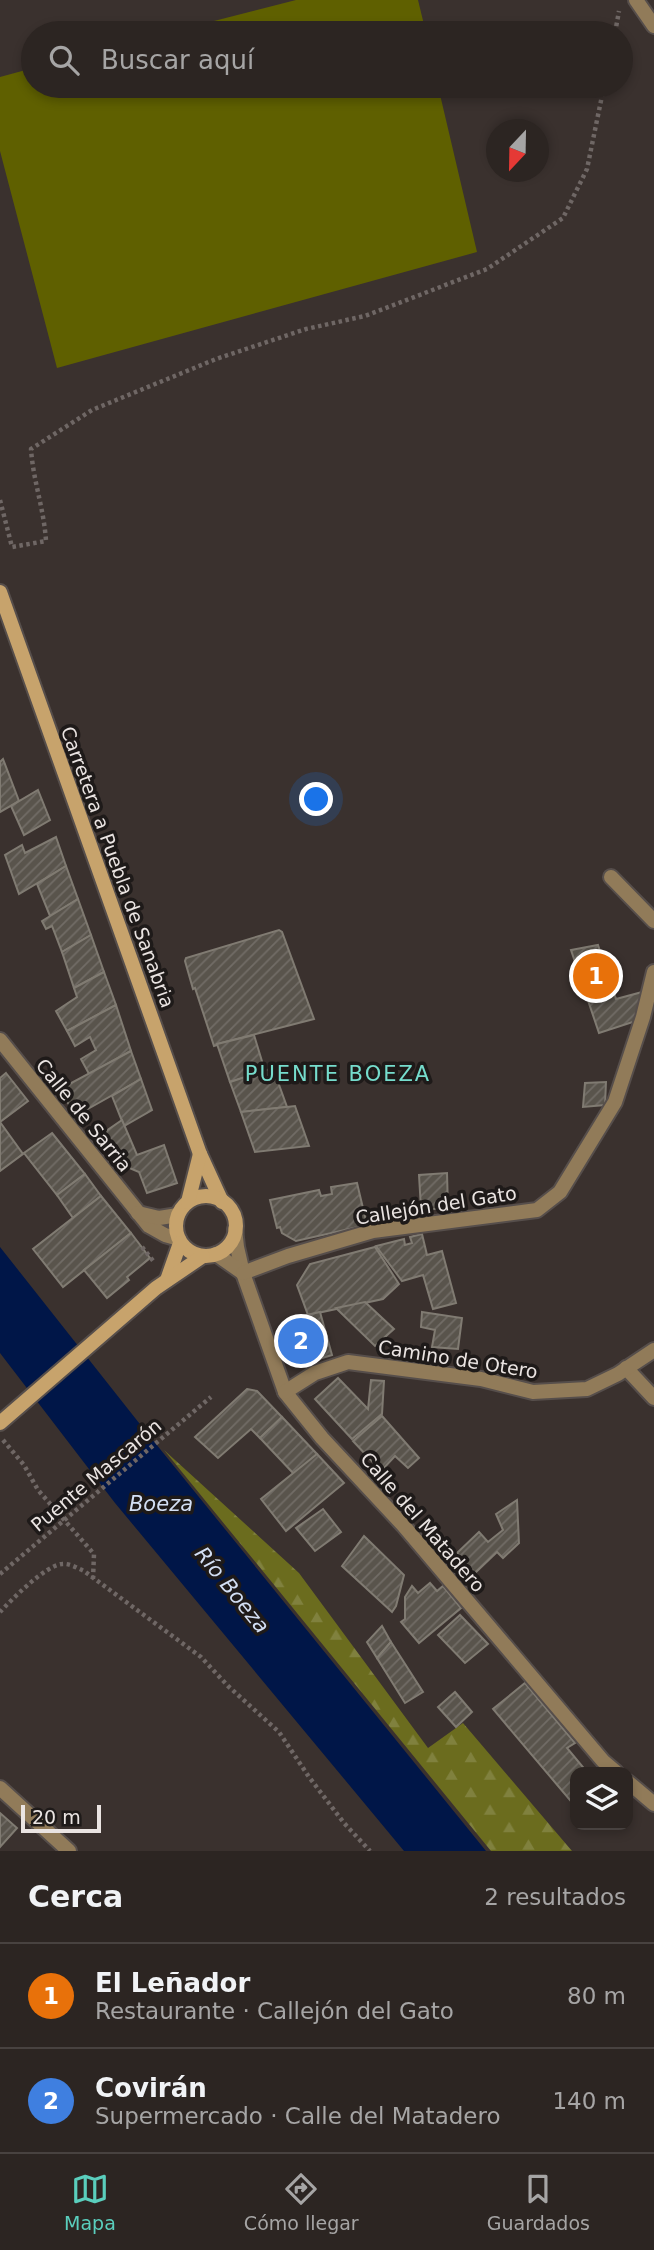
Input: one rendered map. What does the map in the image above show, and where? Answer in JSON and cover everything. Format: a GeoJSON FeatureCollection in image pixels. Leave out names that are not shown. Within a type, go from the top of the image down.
{"type":"FeatureCollection","features":[{"type":"Feature","properties":{"kind":"street"},"geometry":{"type":"LineString","coordinates":[[636,0],[654,26]]}},
{"type":"Feature","properties":{"kind":"street","name":"Carretera a Puebla de Sanabria"},"geometry":{"type":"LineString","coordinates":[[0,592],[200,1154],[222,1202]]}},
{"type":"Feature","properties":{"kind":"street"},"geometry":{"type":"LineString","coordinates":[[611,877],[654,921]]}},
{"type":"Feature","properties":{"kind":"street","name":"Callejón del Gato"},"geometry":{"type":"LineString","coordinates":[[243,1273],[288,1256],[373,1231],[537,1210],[560,1192],[615,1102],[643,1017],[654,972]]}},
{"type":"Feature","properties":{"kind":"street","name":"Calle de Sarria"},"geometry":{"type":"LineString","coordinates":[[0,1040],[149,1226],[179,1241]]}},
{"type":"Feature","properties":{"kind":"street"},"geometry":{"type":"LineString","coordinates":[[200,1154],[188,1202],[178,1215],[176,1231],[179,1241],[190,1252],[209,1255],[243,1273]]}},
{"type":"Feature","properties":{"kind":"street"},"geometry":{"type":"LineString","coordinates":[[0,1423],[161,1284],[229,1245],[236,1229],[234,1216],[222,1202],[205,1196],[188,1202]]}},
{"type":"Feature","properties":{"kind":"street"},"geometry":{"type":"LineString","coordinates":[[138,1213],[159,1218],[178,1215]]}},
{"type":"Feature","properties":{"kind":"street","name":"Calle del Matadero"},"geometry":{"type":"LineString","coordinates":[[236,1229],[243,1273],[285,1392],[322,1438],[403,1525],[610,1767]]}},
{"type":"Feature","properties":{"kind":"street"},"geometry":{"type":"LineString","coordinates":[[161,1284],[179,1241]]}},
{"type":"Feature","properties":{"kind":"street","name":"Camino de Otero"},"geometry":{"type":"LineString","coordinates":[[285,1392],[315,1373],[348,1362],[481,1379],[533,1392],[587,1389],[654,1350]]}},
{"type":"Feature","properties":{"kind":"street"},"geometry":{"type":"LineString","coordinates":[[626,1368],[654,1398]]}},
{"type":"Feature","properties":{"kind":"street"},"geometry":{"type":"LineString","coordinates":[[633,1786],[654,1804]]}},
{"type":"Feature","properties":{"kind":"street"},"geometry":{"type":"LineString","coordinates":[[0,1788],[69,1851]]}},
{"type":"Feature","properties":{"kind":"path"},"geometry":{"type":"LineString","coordinates":[[617,21],[621,0]]}},
{"type":"Feature","properties":{"kind":"path"},"geometry":{"type":"LineString","coordinates":[[0,500],[12,547],[46,541],[45,522],[33,476],[31,449],[92,410],[216,359],[306,329],[365,316],[487,269],[564,218],[587,169],[602,98]]}},
{"type":"Feature","properties":{"kind":"path","name":"Puente Mascarón"},"geometry":{"type":"LineString","coordinates":[[0,1574],[211,1397]]}},
{"type":"Feature","properties":{"kind":"path"},"geometry":{"type":"LineString","coordinates":[[0,1437],[24,1465],[38,1490],[94,1554],[93,1579]]}},
{"type":"Feature","properties":{"kind":"path"},"geometry":{"type":"LineString","coordinates":[[0,1612],[14,1597],[54,1566],[65,1563],[84,1571],[201,1657],[228,1686],[279,1732],[344,1823],[370,1851]]}},
{"type":"Feature","properties":{"kind":"green space"},"geometry":{"type":"Polygon","coordinates":[[[164,1450],[299,1573],[428,1748],[463,1723],[572,1851],[491,1851],[164,1450]]]}},
{"type":"Feature","properties":{"kind":"shaded area"},"geometry":{"type":"Polygon","coordinates":[[[296,0],[418,0],[423,21],[214,21],[296,0]]]}},
{"type":"Feature","properties":{"kind":"shaded area"},"geometry":{"type":"Polygon","coordinates":[[[21,71],[21,98],[441,98],[477,252],[57,368],[0,151],[0,77],[21,71]]]}},
{"type":"Feature","properties":{"kind":"water","name":"Boeza"},"geometry":{"type":"Polygon","coordinates":[[[0,1247],[486,1851],[404,1851],[115,1503],[0,1353],[0,1247]]]}},
{"type":"Feature","properties":{"kind":"building"},"geometry":{"type":"Polygon","coordinates":[[[3,759],[19,801],[0,812],[0,762],[3,759]]]}},
{"type":"Feature","properties":{"kind":"building"},"geometry":{"type":"Polygon","coordinates":[[[38,790],[50,820],[24,835],[11,806],[38,790]]]}},
{"type":"Feature","properties":{"kind":"building"},"geometry":{"type":"Polygon","coordinates":[[[56,837],[66,866],[19,894],[5,855],[22,845],[25,853],[56,837]]]}},
{"type":"Feature","properties":{"kind":"building"},"geometry":{"type":"Polygon","coordinates":[[[66,866],[78,899],[50,916],[37,884],[66,866]]]}},
{"type":"Feature","properties":{"kind":"building"},"geometry":{"type":"Polygon","coordinates":[[[78,899],[91,935],[62,952],[52,926],[46,929],[42,921],[78,899]]]}},
{"type":"Feature","properties":{"kind":"building"},"geometry":{"type":"Polygon","coordinates":[[[279,930],[314,1019],[214,1046],[195,988],[193,989],[186,958],[279,930]]]}},
{"type":"Feature","properties":{"kind":"building"},"geometry":{"type":"Polygon","coordinates":[[[91,935],[104,972],[74,988],[62,952],[91,935]]]}},
{"type":"Feature","properties":{"kind":"building"},"geometry":{"type":"Polygon","coordinates":[[[598,945],[616,999],[646,991],[639,1020],[599,1033],[571,950],[598,945]]]}},
{"type":"Feature","properties":{"kind":"building"},"geometry":{"type":"Polygon","coordinates":[[[104,972],[116,1005],[67,1031],[56,1011],[77,997],[74,988],[104,972]]]}},
{"type":"Feature","properties":{"kind":"building"},"geometry":{"type":"Polygon","coordinates":[[[116,1005],[131,1051],[89,1074],[81,1059],[96,1050],[90,1037],[75,1046],[67,1031],[116,1005]]]}},
{"type":"Feature","properties":{"kind":"building"},"geometry":{"type":"Polygon","coordinates":[[[254,1035],[265,1071],[230,1082],[217,1044],[254,1035]]]}},
{"type":"Feature","properties":{"kind":"building"},"geometry":{"type":"Polygon","coordinates":[[[131,1051],[141,1079],[77,1115],[58,1090],[131,1051]]]}},
{"type":"Feature","properties":{"kind":"building"},"geometry":{"type":"Polygon","coordinates":[[[273,1068],[287,1107],[241,1112],[230,1082],[273,1068]]]}},
{"type":"Feature","properties":{"kind":"building"},"geometry":{"type":"Polygon","coordinates":[[[6,1073],[28,1101],[0,1122],[0,1078],[6,1073]]]}},
{"type":"Feature","properties":{"kind":"building"},"geometry":{"type":"Polygon","coordinates":[[[141,1079],[152,1110],[124,1126],[112,1096],[141,1079]]]}},
{"type":"Feature","properties":{"kind":"building"},"geometry":{"type":"Polygon","coordinates":[[[606,1082],[605,1105],[583,1107],[585,1083],[606,1082]]]}},
{"type":"Feature","properties":{"kind":"building"},"geometry":{"type":"Polygon","coordinates":[[[295,1106],[309,1146],[255,1152],[241,1112],[295,1106]]]}},
{"type":"Feature","properties":{"kind":"building"},"geometry":{"type":"Polygon","coordinates":[[[122,1120],[137,1155],[164,1145],[177,1183],[147,1193],[139,1172],[115,1162],[96,1138],[122,1120]]]}},
{"type":"Feature","properties":{"kind":"building"},"geometry":{"type":"Polygon","coordinates":[[[0,1122],[23,1154],[0,1171],[0,1122]]]}},
{"type":"Feature","properties":{"kind":"building"},"geometry":{"type":"Polygon","coordinates":[[[52,1133],[85,1174],[57,1195],[24,1153],[52,1133]]]}},
{"type":"Feature","properties":{"kind":"building"},"geometry":{"type":"Polygon","coordinates":[[[447,1173],[448,1209],[421,1209],[419,1175],[447,1173]]]}},
{"type":"Feature","properties":{"kind":"building"},"geometry":{"type":"Polygon","coordinates":[[[85,1174],[101,1196],[73,1218],[57,1195],[85,1174]]]}},
{"type":"Feature","properties":{"kind":"building"},"geometry":{"type":"Polygon","coordinates":[[[357,1183],[367,1225],[296,1241],[282,1233],[280,1227],[277,1228],[270,1200],[319,1190],[321,1196],[332,1194],[331,1187],[357,1183]]]}},
{"type":"Feature","properties":{"kind":"building"},"geometry":{"type":"Polygon","coordinates":[[[101,1196],[131,1233],[63,1287],[33,1249],[101,1196]]]}},
{"type":"Feature","properties":{"kind":"building"},"geometry":{"type":"Polygon","coordinates":[[[131,1233],[150,1258],[107,1298],[84,1270],[131,1233]]]}},
{"type":"Feature","properties":{"kind":"building"},"geometry":{"type":"Polygon","coordinates":[[[422,1234],[427,1255],[442,1251],[456,1303],[433,1309],[423,1275],[402,1281],[376,1246],[404,1239],[405,1245],[412,1243],[410,1237],[422,1234]]]}},
{"type":"Feature","properties":{"kind":"building"},"geometry":{"type":"Polygon","coordinates":[[[375,1247],[399,1284],[383,1299],[308,1315],[297,1285],[310,1264],[375,1247]]]}},
{"type":"Feature","properties":{"kind":"building"},"geometry":{"type":"Polygon","coordinates":[[[365,1302],[394,1329],[375,1346],[336,1308],[365,1302]]]}},
{"type":"Feature","properties":{"kind":"building"},"geometry":{"type":"Polygon","coordinates":[[[320,1312],[332,1355],[302,1364],[289,1319],[320,1312]]]}},
{"type":"Feature","properties":{"kind":"building"},"geometry":{"type":"Polygon","coordinates":[[[422,1312],[462,1318],[458,1349],[432,1347],[435,1330],[421,1327],[422,1312]]]}},
{"type":"Feature","properties":{"kind":"building"},"geometry":{"type":"Polygon","coordinates":[[[338,1378],[368,1409],[371,1380],[384,1381],[382,1414],[352,1439],[315,1399],[338,1378]]]}},
{"type":"Feature","properties":{"kind":"building"},"geometry":{"type":"Polygon","coordinates":[[[247,1389],[257,1391],[282,1417],[260,1438],[251,1429],[218,1458],[195,1437],[247,1389]]]}},
{"type":"Feature","properties":{"kind":"building"},"geometry":{"type":"Polygon","coordinates":[[[382,1416],[419,1458],[408,1468],[395,1456],[381,1471],[353,1441],[382,1416]]]}},
{"type":"Feature","properties":{"kind":"building"},"geometry":{"type":"Polygon","coordinates":[[[282,1417],[317,1454],[294,1474],[260,1438],[282,1417]]]}},
{"type":"Feature","properties":{"kind":"building"},"geometry":{"type":"Polygon","coordinates":[[[317,1454],[344,1483],[286,1531],[261,1499],[317,1454]]]}},
{"type":"Feature","properties":{"kind":"building"},"geometry":{"type":"Polygon","coordinates":[[[517,1500],[519,1543],[503,1558],[497,1552],[475,1573],[457,1553],[479,1532],[488,1542],[503,1530],[496,1514],[517,1500]]]}},
{"type":"Feature","properties":{"kind":"building"},"geometry":{"type":"Polygon","coordinates":[[[323,1509],[341,1532],[315,1551],[296,1528],[323,1509]]]}},
{"type":"Feature","properties":{"kind":"building"},"geometry":{"type":"Polygon","coordinates":[[[364,1536],[404,1575],[392,1612],[342,1566],[364,1536]]]}},
{"type":"Feature","properties":{"kind":"building"},"geometry":{"type":"Polygon","coordinates":[[[430,1583],[437,1591],[443,1586],[461,1608],[419,1643],[401,1622],[405,1619],[405,1597],[412,1586],[418,1593],[430,1583]]]}},
{"type":"Feature","properties":{"kind":"building"},"geometry":{"type":"Polygon","coordinates":[[[460,1615],[488,1644],[465,1663],[438,1635],[460,1615]]]}},
{"type":"Feature","properties":{"kind":"building"},"geometry":{"type":"Polygon","coordinates":[[[382,1626],[391,1642],[377,1658],[367,1642],[382,1626]]]}},
{"type":"Feature","properties":{"kind":"building"},"geometry":{"type":"Polygon","coordinates":[[[391,1642],[423,1692],[405,1703],[377,1658],[391,1642]]]}},
{"type":"Feature","properties":{"kind":"building"},"geometry":{"type":"Polygon","coordinates":[[[525,1683],[575,1743],[567,1748],[583,1767],[570,1767],[570,1800],[493,1709],[525,1683]]]}},
{"type":"Feature","properties":{"kind":"building"},"geometry":{"type":"Polygon","coordinates":[[[455,1692],[472,1712],[456,1727],[438,1707],[455,1692]]]}},
{"type":"Feature","properties":{"kind":"building"},"geometry":{"type":"Polygon","coordinates":[[[0,1813],[17,1828],[0,1847],[0,1813]]]}},
{"type":"Feature","properties":{"kind":"place","name":"El Leñador"},"geometry":{"type":"Point","coordinates":[596,976]}},
{"type":"Feature","properties":{"kind":"place","name":"Covirán"},"geometry":{"type":"Point","coordinates":[301,1341]}},
{"type":"Feature","properties":{"kind":"district","name":"PUENTE BOEZA"},"geometry":{"type":"Point","coordinates":[338,1074]}},
{"type":"Feature","properties":{"kind":"water label","name":"Río Boeza"},"geometry":{"type":"Point","coordinates":[232,1590]}}]}
